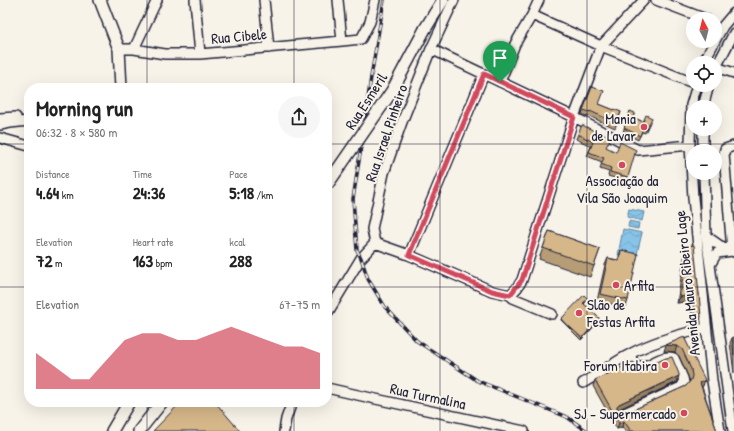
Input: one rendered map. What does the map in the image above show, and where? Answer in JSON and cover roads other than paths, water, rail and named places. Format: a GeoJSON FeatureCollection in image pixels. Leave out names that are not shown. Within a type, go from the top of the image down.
{"type":"FeatureCollection","features":[{"type":"Feature","properties":{"kind":"main road"},"geometry":{"type":"LineString","coordinates":[[100,0],[119,49],[119,83]]}},
{"type":"Feature","properties":{"kind":"main road","name":"Rua Esmeril"},"geometry":{"type":"LineString","coordinates":[[332,178],[392,90],[443,0]]}},
{"type":"Feature","properties":{"kind":"main road"},"geometry":{"type":"LineString","coordinates":[[112,431],[126,407]]}},
{"type":"Feature","properties":{"kind":"main road"},"geometry":{"type":"LineString","coordinates":[[139,431],[158,407]]}},
{"type":"Feature","properties":{"kind":"street"},"geometry":{"type":"LineString","coordinates":[[134,49],[157,0]]}},
{"type":"Feature","properties":{"kind":"street"},"geometry":{"type":"LineString","coordinates":[[195,0],[200,54]]}},
{"type":"Feature","properties":{"kind":"street"},"geometry":{"type":"LineString","coordinates":[[264,0],[269,48]]}},
{"type":"Feature","properties":{"kind":"street"},"geometry":{"type":"LineString","coordinates":[[338,0],[342,42]]}},
{"type":"Feature","properties":{"kind":"street","name":"Rua Cibele"},"geometry":{"type":"LineString","coordinates":[[119,49],[134,49],[165,54],[200,54],[342,42],[361,39],[370,22],[375,0]]}},
{"type":"Feature","properties":{"kind":"street","name":"Rua Israel Pinheiro"},"geometry":{"type":"LineString","coordinates":[[375,243],[372,229],[384,172],[402,122],[454,0]]}},
{"type":"Feature","properties":{"kind":"street"},"geometry":{"type":"LineString","coordinates":[[500,82],[515,44],[539,0]]}},
{"type":"Feature","properties":{"kind":"street"},"geometry":{"type":"LineString","coordinates":[[510,295],[522,280],[574,117],[601,46],[644,0]]}},
{"type":"Feature","properties":{"kind":"street"},"geometry":{"type":"LineString","coordinates":[[656,0],[688,12]]}},
{"type":"Feature","properties":{"kind":"street"},"geometry":{"type":"LineString","coordinates":[[722,22],[734,13]]}},
{"type":"Feature","properties":{"kind":"street"},"geometry":{"type":"LineString","coordinates":[[532,15],[601,46],[686,80]]}},
{"type":"Feature","properties":{"kind":"street"},"geometry":{"type":"LineString","coordinates":[[722,56],[734,33]]}},
{"type":"Feature","properties":{"kind":"street"},"geometry":{"type":"LineString","coordinates":[[432,49],[574,117],[638,150],[686,145]]}},
{"type":"Feature","properties":{"kind":"street"},"geometry":{"type":"LineString","coordinates":[[722,70],[734,73]]}},
{"type":"Feature","properties":{"kind":"street"},"geometry":{"type":"LineString","coordinates":[[409,255],[484,74]]}},
{"type":"Feature","properties":{"kind":"street","name":"Avenida Mauro Ribeiro Lage"},"geometry":{"type":"LineString","coordinates":[[690,144],[691,105],[695,92]]}},
{"type":"Feature","properties":{"kind":"street"},"geometry":{"type":"LineString","coordinates":[[0,118],[24,116]]}},
{"type":"Feature","properties":{"kind":"street"},"geometry":{"type":"LineString","coordinates":[[0,125],[24,122]]}},
{"type":"Feature","properties":{"kind":"street"},"geometry":{"type":"LineString","coordinates":[[0,138],[24,145]]}},
{"type":"Feature","properties":{"kind":"street"},"geometry":{"type":"LineString","coordinates":[[733,251],[724,154],[725,149],[734,146]]}},
{"type":"Feature","properties":{"kind":"street","name":"Avenida Mauro Ribeiro Lage"},"geometry":{"type":"LineString","coordinates":[[691,180],[712,382],[720,431]]}},
{"type":"Feature","properties":{"kind":"street","name":"Avenida Mauro Ribeiro Lage"},"geometry":{"type":"LineString","coordinates":[[704,180],[706,236],[733,431]]}},
{"type":"Feature","properties":{"kind":"street"},"geometry":{"type":"LineString","coordinates":[[706,236],[719,245],[733,251]]}},
{"type":"Feature","properties":{"kind":"street"},"geometry":{"type":"LineString","coordinates":[[332,306],[361,258],[375,243],[409,255],[492,291],[510,295],[513,298],[552,314]]}},
{"type":"Feature","properties":{"kind":"street"},"geometry":{"type":"LineString","coordinates":[[710,265],[717,253],[733,251]]}},
{"type":"Feature","properties":{"kind":"street"},"geometry":{"type":"LineString","coordinates":[[583,383],[630,354],[656,342],[706,328]]}},
{"type":"Feature","properties":{"kind":"street"},"geometry":{"type":"LineString","coordinates":[[620,415],[681,387],[684,383],[674,358],[665,357],[643,366],[637,366],[633,362],[630,354]]}},
{"type":"Feature","properties":{"kind":"street","name":"Rua Turmalina"},"geometry":{"type":"LineString","coordinates":[[332,389],[524,431]]}},
{"type":"Feature","properties":{"kind":"street"},"geometry":{"type":"LineString","coordinates":[[284,431],[290,407]]}},
{"type":"Feature","properties":{"kind":"street"},"geometry":{"type":"LineString","coordinates":[[278,431],[286,419]]}},
{"type":"Feature","properties":{"kind":"water"},"geometry":{"type":"Polygon","coordinates":[[[629,209],[644,212],[642,221],[627,217],[629,209]]]}},
{"type":"Feature","properties":{"kind":"water"},"geometry":{"type":"Polygon","coordinates":[[[629,221],[639,223],[638,229],[628,227],[629,221]]]}},
{"type":"Feature","properties":{"kind":"water"},"geometry":{"type":"Polygon","coordinates":[[[623,229],[642,233],[636,258],[618,255],[623,229]]]}},
{"type":"Feature","properties":{"kind":"railway"},"geometry":{"type":"LineString","coordinates":[[384,0],[353,199],[357,250],[368,279],[385,307],[417,341],[478,381],[567,417],[587,431]]}},
{"type":"Feature","properties":{"kind":"place","name":"Mania de Lavar"},"geometry":{"type":"Point","coordinates":[644,127]}},
{"type":"Feature","properties":{"kind":"place","name":"Associação da Vila São Joaquim"},"geometry":{"type":"Point","coordinates":[622,165]}},
{"type":"Feature","properties":{"kind":"place","name":"Arfita"},"geometry":{"type":"Point","coordinates":[616,285]}},
{"type":"Feature","properties":{"kind":"place","name":"Slão de Festas Arfita"},"geometry":{"type":"Point","coordinates":[579,313]}},
{"type":"Feature","properties":{"kind":"place","name":"Forum Itabira"},"geometry":{"type":"Point","coordinates":[665,365]}},
{"type":"Feature","properties":{"kind":"place","name":"SJ - Supermercado"},"geometry":{"type":"Point","coordinates":[684,413]}}]}
